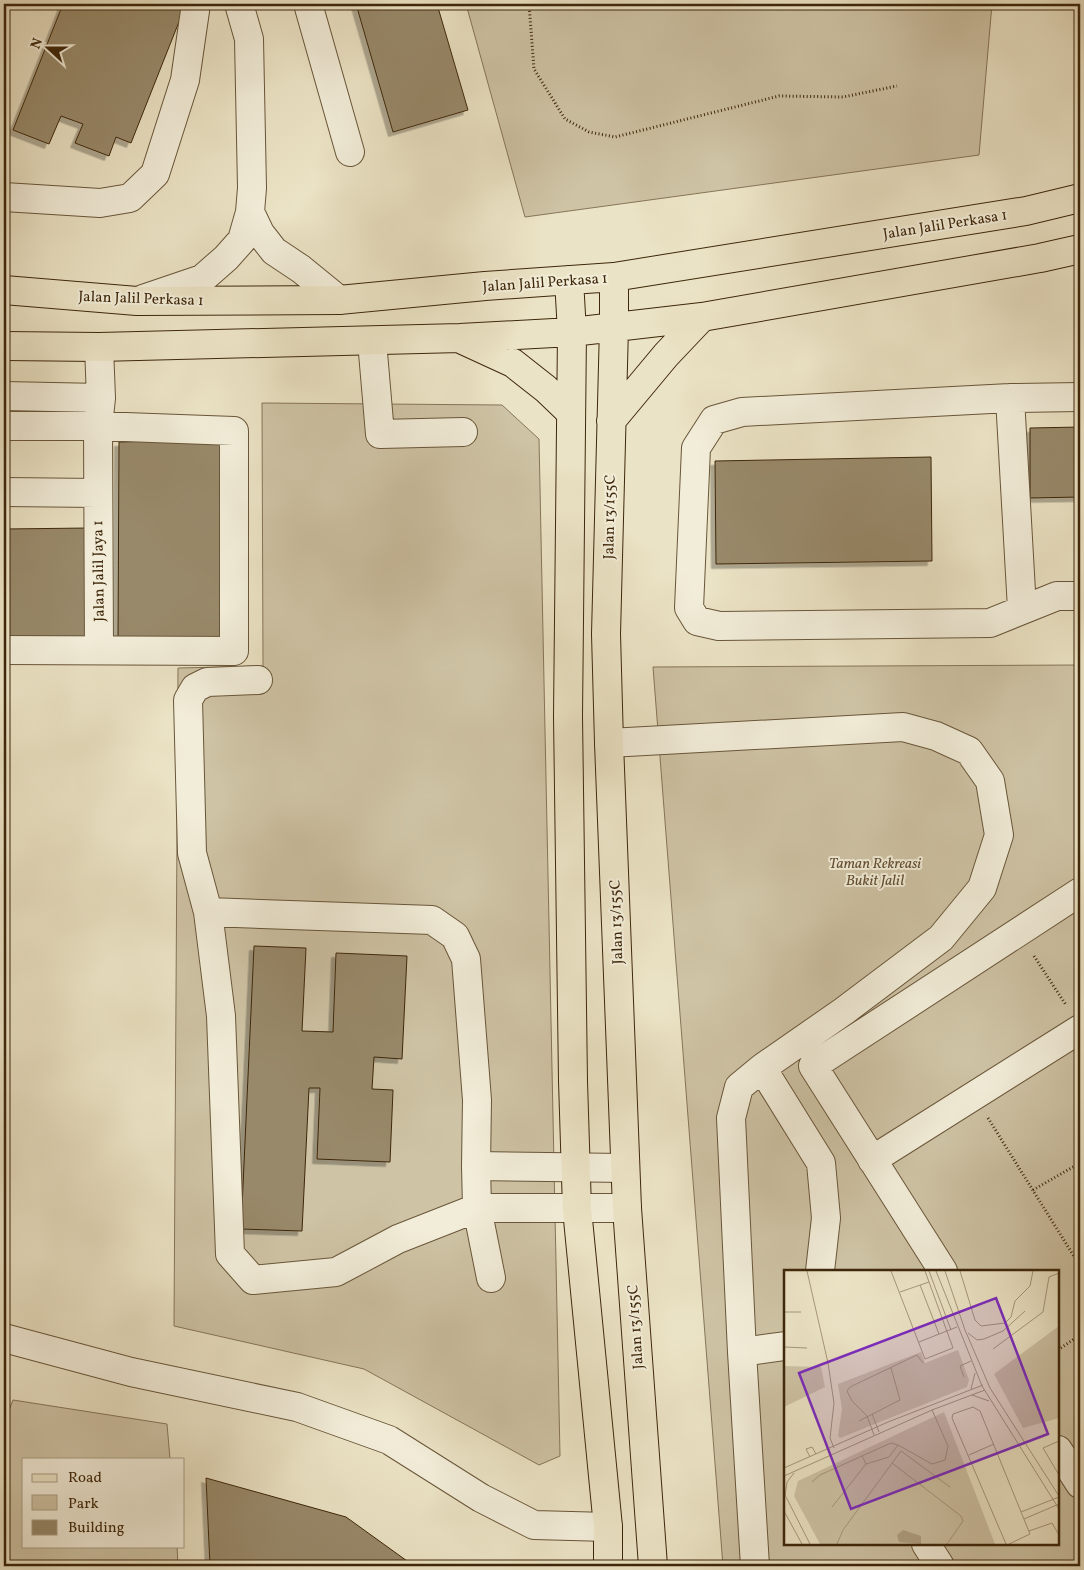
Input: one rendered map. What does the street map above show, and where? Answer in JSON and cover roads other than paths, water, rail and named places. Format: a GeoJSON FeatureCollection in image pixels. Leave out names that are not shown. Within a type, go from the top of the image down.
{"type":"FeatureCollection","features":[{"type":"Feature","properties":{"kind":"main road","name":"Jalan Jalil Perkasa 1"},"geometry":{"type":"LineString","coordinates":[[4,290],[137,301],[339,300],[485,286],[614,277],[1026,211],[1080,198]]}},
{"type":"Feature","properties":{"kind":"main road"},"geometry":{"type":"LineString","coordinates":[[4,346],[98,347],[372,341],[572,332],[702,317],[1031,260],[1080,249]]}},
{"type":"Feature","properties":{"kind":"main road","name":"Jalan 13/155C"},"geometry":{"type":"LineString","coordinates":[[614,277],[606,634],[609,743],[627,1208],[653,1566]]}},
{"type":"Feature","properties":{"kind":"main road"},"geometry":{"type":"LineString","coordinates":[[569,280],[572,332],[568,716],[573,1081],[577,1208],[608,1527],[608,1566]]}},
{"type":"Feature","properties":{"kind":"main road"},"geometry":{"type":"LineString","coordinates":[[611,421],[666,355],[702,317]]}},
{"type":"Feature","properties":{"kind":"main road"},"geometry":{"type":"LineString","coordinates":[[460,338],[513,363],[546,389],[571,413]]}},
{"type":"Feature","properties":{"kind":"main road"},"geometry":{"type":"LineString","coordinates":[[568,716],[586,731],[609,743]]}},
{"type":"Feature","properties":{"kind":"main road"},"geometry":{"type":"LineString","coordinates":[[569,778],[588,756],[609,743]]}},
{"type":"Feature","properties":{"kind":"street"},"geometry":{"type":"LineString","coordinates":[[4,197],[100,204],[130,198],[155,174],[185,80],[196,4]]}},
{"type":"Feature","properties":{"kind":"street"},"geometry":{"type":"LineString","coordinates":[[137,301],[202,279],[226,258],[242,240],[250,212],[252,188],[249,39],[239,4]]}},
{"type":"Feature","properties":{"kind":"street"},"geometry":{"type":"LineString","coordinates":[[308,4],[350,152]]}},
{"type":"Feature","properties":{"kind":"street"},"geometry":{"type":"LineString","coordinates":[[250,212],[260,233],[274,251],[301,269],[339,300]]}},
{"type":"Feature","properties":{"kind":"street"},"geometry":{"type":"LineString","coordinates":[[372,341],[380,434],[463,432]]}},
{"type":"Feature","properties":{"kind":"street","name":"Jalan Jalil Jaya 1"},"geometry":{"type":"LineString","coordinates":[[98,347],[101,398],[98,426],[100,650]]}},
{"type":"Feature","properties":{"kind":"street"},"geometry":{"type":"LineString","coordinates":[[4,396],[101,398]]}},
{"type":"Feature","properties":{"kind":"street"},"geometry":{"type":"LineString","coordinates":[[1080,398],[1010,398],[742,412],[714,420],[696,448],[689,608],[697,621],[719,626],[990,623],[1056,596],[1080,596]]}},
{"type":"Feature","properties":{"kind":"street"},"geometry":{"type":"LineString","coordinates":[[1010,398],[1022,609]]}},
{"type":"Feature","properties":{"kind":"street"},"geometry":{"type":"LineString","coordinates":[[4,426],[98,426],[234,431],[234,651],[4,650]]}},
{"type":"Feature","properties":{"kind":"street"},"geometry":{"type":"LineString","coordinates":[[4,492],[98,493]]}},
{"type":"Feature","properties":{"kind":"street"},"geometry":{"type":"LineString","coordinates":[[258,680],[207,682],[195,688],[188,700],[192,853],[208,912],[221,1016],[230,1254],[253,1280],[336,1272],[398,1239],[477,1208],[627,1208]]}},
{"type":"Feature","properties":{"kind":"street"},"geometry":{"type":"LineString","coordinates":[[609,743],[903,727],[936,736],[969,751],[990,781],[999,835],[982,888],[941,938],[844,1011],[762,1068],[739,1087],[731,1118],[742,1352],[755,1566]]}},
{"type":"Feature","properties":{"kind":"street"},"geometry":{"type":"LineString","coordinates":[[942,1270],[813,1066],[1080,892]]}},
{"type":"Feature","properties":{"kind":"street"},"geometry":{"type":"LineString","coordinates":[[208,912],[432,920],[455,936],[466,959],[477,1100],[477,1208],[492,1278]]}},
{"type":"Feature","properties":{"kind":"street"},"geometry":{"type":"LineString","coordinates":[[872,1160],[974,1096],[1075,1021]]}},
{"type":"Feature","properties":{"kind":"street"},"geometry":{"type":"LineString","coordinates":[[762,1068],[821,1163],[826,1218],[820,1270]]}},
{"type":"Feature","properties":{"kind":"street"},"geometry":{"type":"LineString","coordinates":[[476,1166],[625,1168]]}},
{"type":"Feature","properties":{"kind":"street"},"geometry":{"type":"LineString","coordinates":[[4,1338],[131,1372],[297,1406],[389,1440],[481,1498],[534,1525],[608,1527]]}},
{"type":"Feature","properties":{"kind":"street"},"geometry":{"type":"LineString","coordinates":[[742,1352],[784,1346]]}},
{"type":"Feature","properties":{"kind":"street"},"geometry":{"type":"LineString","coordinates":[[1059,1452],[1080,1484]]}},
{"type":"Feature","properties":{"kind":"street"},"geometry":{"type":"LineString","coordinates":[[927,1545],[940,1566]]}},
{"type":"Feature","properties":{"kind":"park label","name":"Taman Rekreasi Bukit Jalil"},"geometry":{"type":"Point","coordinates":[875,872]}}]}
